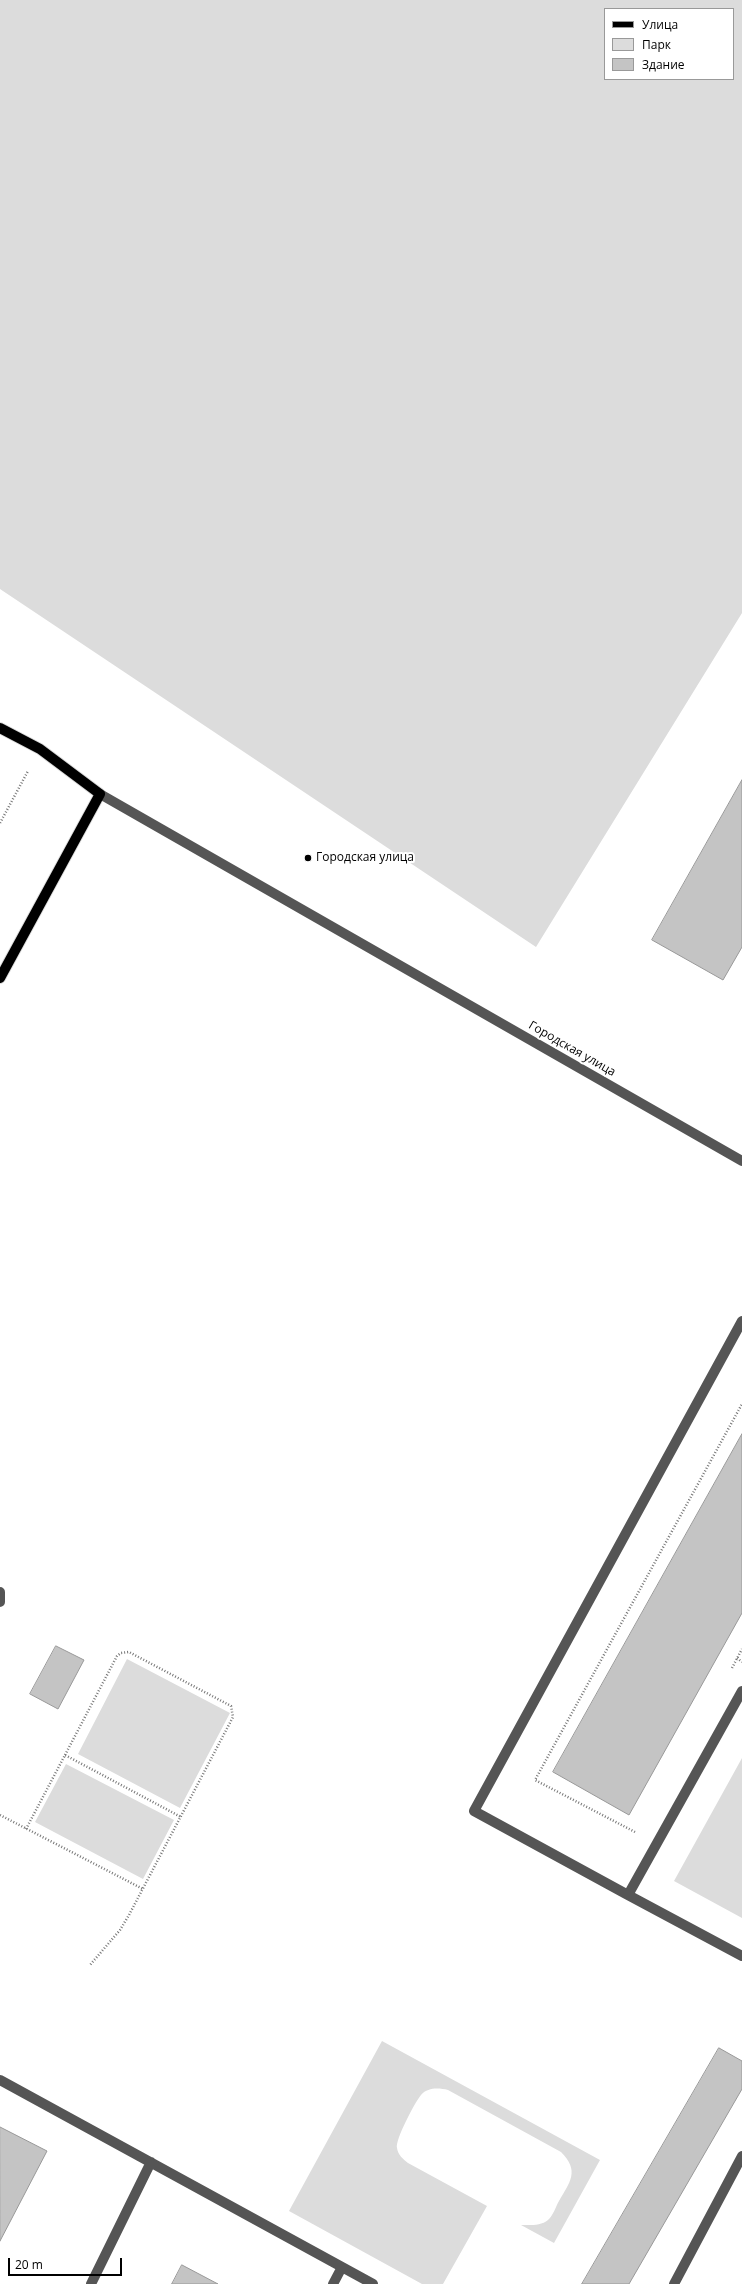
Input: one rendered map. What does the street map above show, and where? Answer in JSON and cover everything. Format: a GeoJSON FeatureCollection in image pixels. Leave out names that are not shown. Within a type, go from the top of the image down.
{"type":"FeatureCollection","features":[{"type":"Feature","properties":{"kind":"main road","name":"Городская улица"},"geometry":{"type":"LineString","coordinates":[[0,728],[40,749],[100,794]]}},
{"type":"Feature","properties":{"kind":"main road"},"geometry":{"type":"LineString","coordinates":[[0,978],[100,794]]}},
{"type":"Feature","properties":{"kind":"street","name":"Городская улица"},"geometry":{"type":"LineString","coordinates":[[100,794],[742,1161]]}},
{"type":"Feature","properties":{"kind":"street"},"geometry":{"type":"LineString","coordinates":[[742,1321],[474,1811],[742,1956]]}},
{"type":"Feature","properties":{"kind":"street"},"geometry":{"type":"LineString","coordinates":[[0,1592],[0,1602]]}},
{"type":"Feature","properties":{"kind":"street"},"geometry":{"type":"LineString","coordinates":[[628,1895],[742,1692]]}},
{"type":"Feature","properties":{"kind":"street"},"geometry":{"type":"LineString","coordinates":[[0,2080],[373,2284]]}},
{"type":"Feature","properties":{"kind":"street"},"geometry":{"type":"LineString","coordinates":[[674,2284],[742,2156]]}},
{"type":"Feature","properties":{"kind":"street"},"geometry":{"type":"LineString","coordinates":[[91,2284],[151,2162]]}},
{"type":"Feature","properties":{"kind":"street"},"geometry":{"type":"LineString","coordinates":[[333,2284],[342,2267]]}},
{"type":"Feature","properties":{"kind":"path"},"geometry":{"type":"LineString","coordinates":[[0,823],[40,749]]}},
{"type":"Feature","properties":{"kind":"path"},"geometry":{"type":"LineString","coordinates":[[639,1834],[535,1780],[742,1404]]}},
{"type":"Feature","properties":{"kind":"path"},"geometry":{"type":"LineString","coordinates":[[729,1672],[742,1649]]}},
{"type":"Feature","properties":{"kind":"path"},"geometry":{"type":"LineString","coordinates":[[26,1829],[117,1656],[121,1653],[129,1652],[231,1706],[233,1717],[142,1890],[120,1930],[90,1965]]}},
{"type":"Feature","properties":{"kind":"path"},"geometry":{"type":"LineString","coordinates":[[737,1658],[742,1662]]}},
{"type":"Feature","properties":{"kind":"path"},"geometry":{"type":"LineString","coordinates":[[64,1755],[181,1817]]}},
{"type":"Feature","properties":{"kind":"path"},"geometry":{"type":"LineString","coordinates":[[0,1815],[142,1890]]}},
{"type":"Feature","properties":{"kind":"green space"},"geometry":{"type":"Polygon","coordinates":[[[0,0],[742,0],[742,613],[536,947],[0,589],[0,0]]]}},
{"type":"Feature","properties":{"kind":"green space"},"geometry":{"type":"Polygon","coordinates":[[[127,1659],[230,1713],[180,1808],[78,1754],[127,1659]]]}},
{"type":"Feature","properties":{"kind":"green space"},"geometry":{"type":"Polygon","coordinates":[[[742,1758],[742,1918],[674,1881],[742,1758]]]}},
{"type":"Feature","properties":{"kind":"green space"},"geometry":{"type":"Polygon","coordinates":[[[66,1764],[174,1820],[143,1879],[35,1822],[66,1764]]]}},
{"type":"Feature","properties":{"kind":"green space"},"geometry":{"type":"Polygon","coordinates":[[[382,2041],[600,2160],[554,2243],[521,2225],[535,2225],[542,2223],[548,2220],[551,2216],[567,2188],[571,2176],[572,2171],[567,2159],[561,2152],[448,2090],[441,2089],[434,2089],[424,2092],[418,2099],[399,2137],[397,2144],[398,2153],[408,2163],[487,2206],[443,2284],[422,2284],[289,2211],[382,2041]]]}},
{"type":"Feature","properties":{"kind":"building"},"geometry":{"type":"Polygon","coordinates":[[[742,780],[742,947],[723,980],[652,940],[742,780]]]}},
{"type":"Feature","properties":{"kind":"building"},"geometry":{"type":"Polygon","coordinates":[[[742,1434],[742,1613],[629,1815],[553,1772],[742,1434]]]}},
{"type":"Feature","properties":{"kind":"building"},"geometry":{"type":"Polygon","coordinates":[[[56,1646],[84,1660],[58,1709],[30,1694],[56,1646]]]}},
{"type":"Feature","properties":{"kind":"building"},"geometry":{"type":"Polygon","coordinates":[[[719,2048],[742,2061],[742,2089],[629,2284],[582,2284],[719,2048]]]}},
{"type":"Feature","properties":{"kind":"building"},"geometry":{"type":"Polygon","coordinates":[[[0,2127],[47,2151],[0,2241],[0,2127]]]}},
{"type":"Feature","properties":{"kind":"building"},"geometry":{"type":"Polygon","coordinates":[[[182,2265],[218,2284],[172,2284],[182,2265]]]}},
{"type":"Feature","properties":{"kind":"place","name":"Городская улица"},"geometry":{"type":"Point","coordinates":[308,858]}}]}
